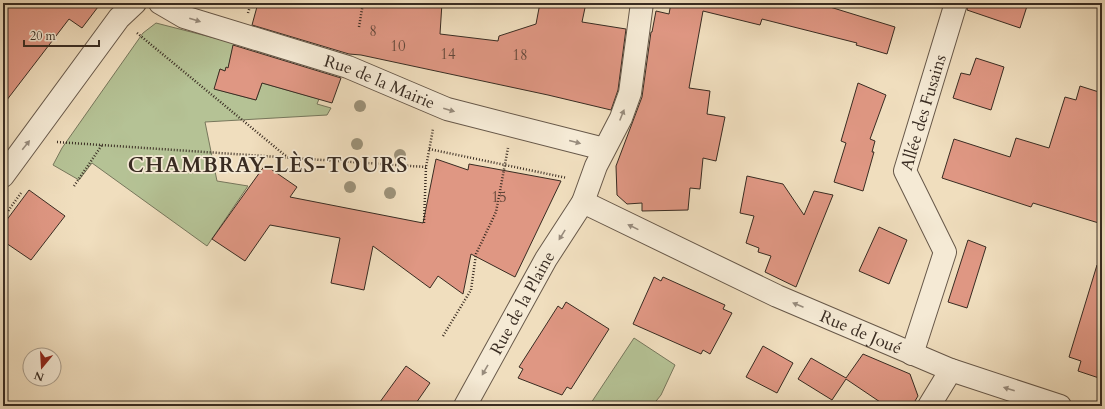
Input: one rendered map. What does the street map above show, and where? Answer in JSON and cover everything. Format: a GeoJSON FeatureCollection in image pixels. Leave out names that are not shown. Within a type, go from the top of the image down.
{"type":"FeatureCollection","features":[{"type":"Feature","properties":{"kind":"street"},"geometry":{"type":"LineString","coordinates":[[3,176],[119,18],[135,3]]}},
{"type":"Feature","properties":{"kind":"street","name":"Rue de la Mairie"},"geometry":{"type":"LineString","coordinates":[[160,3],[184,17],[348,67],[437,106],[604,149]]}},
{"type":"Feature","properties":{"kind":"street","name":"Rue de la Plaine"},"geometry":{"type":"LineString","coordinates":[[465,406],[546,259],[586,193],[604,149],[621,118],[630,93],[642,3]]}},
{"type":"Feature","properties":{"kind":"street","name":"Allée des Fusains"},"geometry":{"type":"LineString","coordinates":[[912,354],[945,252],[905,171],[956,3]]}},
{"type":"Feature","properties":{"kind":"street","name":"Rue de Joué"},"geometry":{"type":"LineString","coordinates":[[586,193],[668,244],[777,296],[952,370],[1060,406]]}},
{"type":"Feature","properties":{"kind":"street"},"geometry":{"type":"LineString","coordinates":[[929,406],[952,370]]}},
{"type":"Feature","properties":{"kind":"path"},"geometry":{"type":"LineString","coordinates":[[359,27],[363,3]]}},
{"type":"Feature","properties":{"kind":"path"},"geometry":{"type":"LineString","coordinates":[[137,33],[288,158]]}},
{"type":"Feature","properties":{"kind":"path"},"geometry":{"type":"LineString","coordinates":[[424,223],[426,167],[437,106]]}},
{"type":"Feature","properties":{"kind":"path"},"geometry":{"type":"LineString","coordinates":[[442,336],[471,290],[476,254],[496,212],[512,126]]}},
{"type":"Feature","properties":{"kind":"path"},"geometry":{"type":"LineString","coordinates":[[30,140],[426,167]]}},
{"type":"Feature","properties":{"kind":"path"},"geometry":{"type":"LineString","coordinates":[[74,186],[102,145]]}},
{"type":"Feature","properties":{"kind":"path"},"geometry":{"type":"LineString","coordinates":[[429,149],[570,178],[586,193]]}},
{"type":"Feature","properties":{"kind":"green space"},"geometry":{"type":"Polygon","coordinates":[[[156,23],[234,43],[228,69],[226,68],[225,71],[220,69],[215,89],[256,100],[262,83],[319,99],[317,104],[331,108],[327,115],[205,122],[217,181],[248,186],[207,246],[92,163],[79,180],[53,165],[62,148],[143,33],[156,23]]]}},
{"type":"Feature","properties":{"kind":"green space"},"geometry":{"type":"Polygon","coordinates":[[[634,338],[675,365],[661,395],[652,406],[589,406],[634,338]]]}},
{"type":"Feature","properties":{"kind":"building"},"geometry":{"type":"Polygon","coordinates":[[[3,3],[101,3],[82,28],[69,19],[3,105],[3,3]]]}},
{"type":"Feature","properties":{"kind":"building"},"geometry":{"type":"Polygon","coordinates":[[[258,3],[442,3],[440,34],[498,41],[499,36],[536,24],[540,3],[586,3],[582,22],[626,29],[618,90],[611,110],[361,55],[349,54],[252,25],[258,3]]]}},
{"type":"Feature","properties":{"kind":"building"},"geometry":{"type":"Polygon","coordinates":[[[671,3],[817,3],[895,27],[887,54],[856,45],[857,43],[762,19],[760,25],[703,11],[689,88],[710,91],[707,114],[725,117],[716,161],[703,158],[700,189],[690,188],[688,210],[642,211],[642,203],[627,204],[617,195],[616,166],[642,97],[651,32],[656,11],[669,14],[671,3]]]}},
{"type":"Feature","properties":{"kind":"building"},"geometry":{"type":"Polygon","coordinates":[[[968,3],[1028,3],[1020,28],[967,10],[968,3]]]}},
{"type":"Feature","properties":{"kind":"building"},"geometry":{"type":"Polygon","coordinates":[[[233,45],[341,78],[332,103],[262,83],[256,100],[214,89],[220,69],[225,71],[226,67],[228,68],[233,45]]]}},
{"type":"Feature","properties":{"kind":"building"},"geometry":{"type":"Polygon","coordinates":[[[976,58],[1004,67],[991,110],[953,98],[961,73],[970,75],[976,58]]]}},
{"type":"Feature","properties":{"kind":"building"},"geometry":{"type":"Polygon","coordinates":[[[858,83],[886,95],[870,139],[875,141],[872,152],[874,152],[863,191],[834,182],[846,143],[841,141],[858,83]]]}},
{"type":"Feature","properties":{"kind":"building"},"geometry":{"type":"Polygon","coordinates":[[[1080,86],[1102,93],[1102,224],[1033,203],[1031,207],[942,178],[954,139],[1010,157],[1016,138],[1049,148],[1065,97],[1076,100],[1080,86]]]}},
{"type":"Feature","properties":{"kind":"building"},"geometry":{"type":"Polygon","coordinates":[[[436,159],[468,170],[469,164],[561,181],[515,277],[471,254],[463,294],[438,276],[430,288],[373,246],[364,290],[331,283],[340,238],[270,225],[245,261],[212,239],[265,165],[297,187],[290,197],[423,223],[436,159]]]}},
{"type":"Feature","properties":{"kind":"building"},"geometry":{"type":"Polygon","coordinates":[[[747,176],[783,184],[804,215],[814,191],[833,195],[796,287],[765,272],[771,256],[758,252],[759,248],[746,243],[754,216],[740,213],[747,176]]]}},
{"type":"Feature","properties":{"kind":"building"},"geometry":{"type":"Polygon","coordinates":[[[29,190],[65,216],[31,260],[3,241],[3,225],[29,190]]]}},
{"type":"Feature","properties":{"kind":"building"},"geometry":{"type":"Polygon","coordinates":[[[879,227],[907,240],[889,284],[859,271],[879,227]]]}},
{"type":"Feature","properties":{"kind":"building"},"geometry":{"type":"Polygon","coordinates":[[[968,240],[986,247],[967,308],[948,302],[968,240]]]}},
{"type":"Feature","properties":{"kind":"building"},"geometry":{"type":"Polygon","coordinates":[[[1097,265],[1102,266],[1102,379],[1078,371],[1081,361],[1069,357],[1097,265]]]}},
{"type":"Feature","properties":{"kind":"building"},"geometry":{"type":"Polygon","coordinates":[[[654,277],[661,281],[663,277],[725,305],[723,309],[732,313],[710,354],[703,350],[701,354],[633,324],[654,277]]]}},
{"type":"Feature","properties":{"kind":"building"},"geometry":{"type":"Polygon","coordinates":[[[566,302],[609,329],[571,389],[567,387],[562,395],[518,378],[523,369],[519,367],[558,306],[562,309],[566,302]]]}},
{"type":"Feature","properties":{"kind":"building"},"geometry":{"type":"Polygon","coordinates":[[[763,346],[793,363],[777,393],[746,377],[763,346]]]}},
{"type":"Feature","properties":{"kind":"building"},"geometry":{"type":"Polygon","coordinates":[[[863,354],[910,374],[918,396],[912,406],[886,406],[846,379],[832,400],[798,379],[811,358],[846,378],[863,354]]]}},
{"type":"Feature","properties":{"kind":"building"},"geometry":{"type":"Polygon","coordinates":[[[406,366],[430,383],[414,406],[377,406],[406,366]]]}},
{"type":"Feature","properties":{"kind":"district","name":"CHAMBRAY-LÈS-TOURS"},"geometry":{"type":"Point","coordinates":[268,165]}}]}
